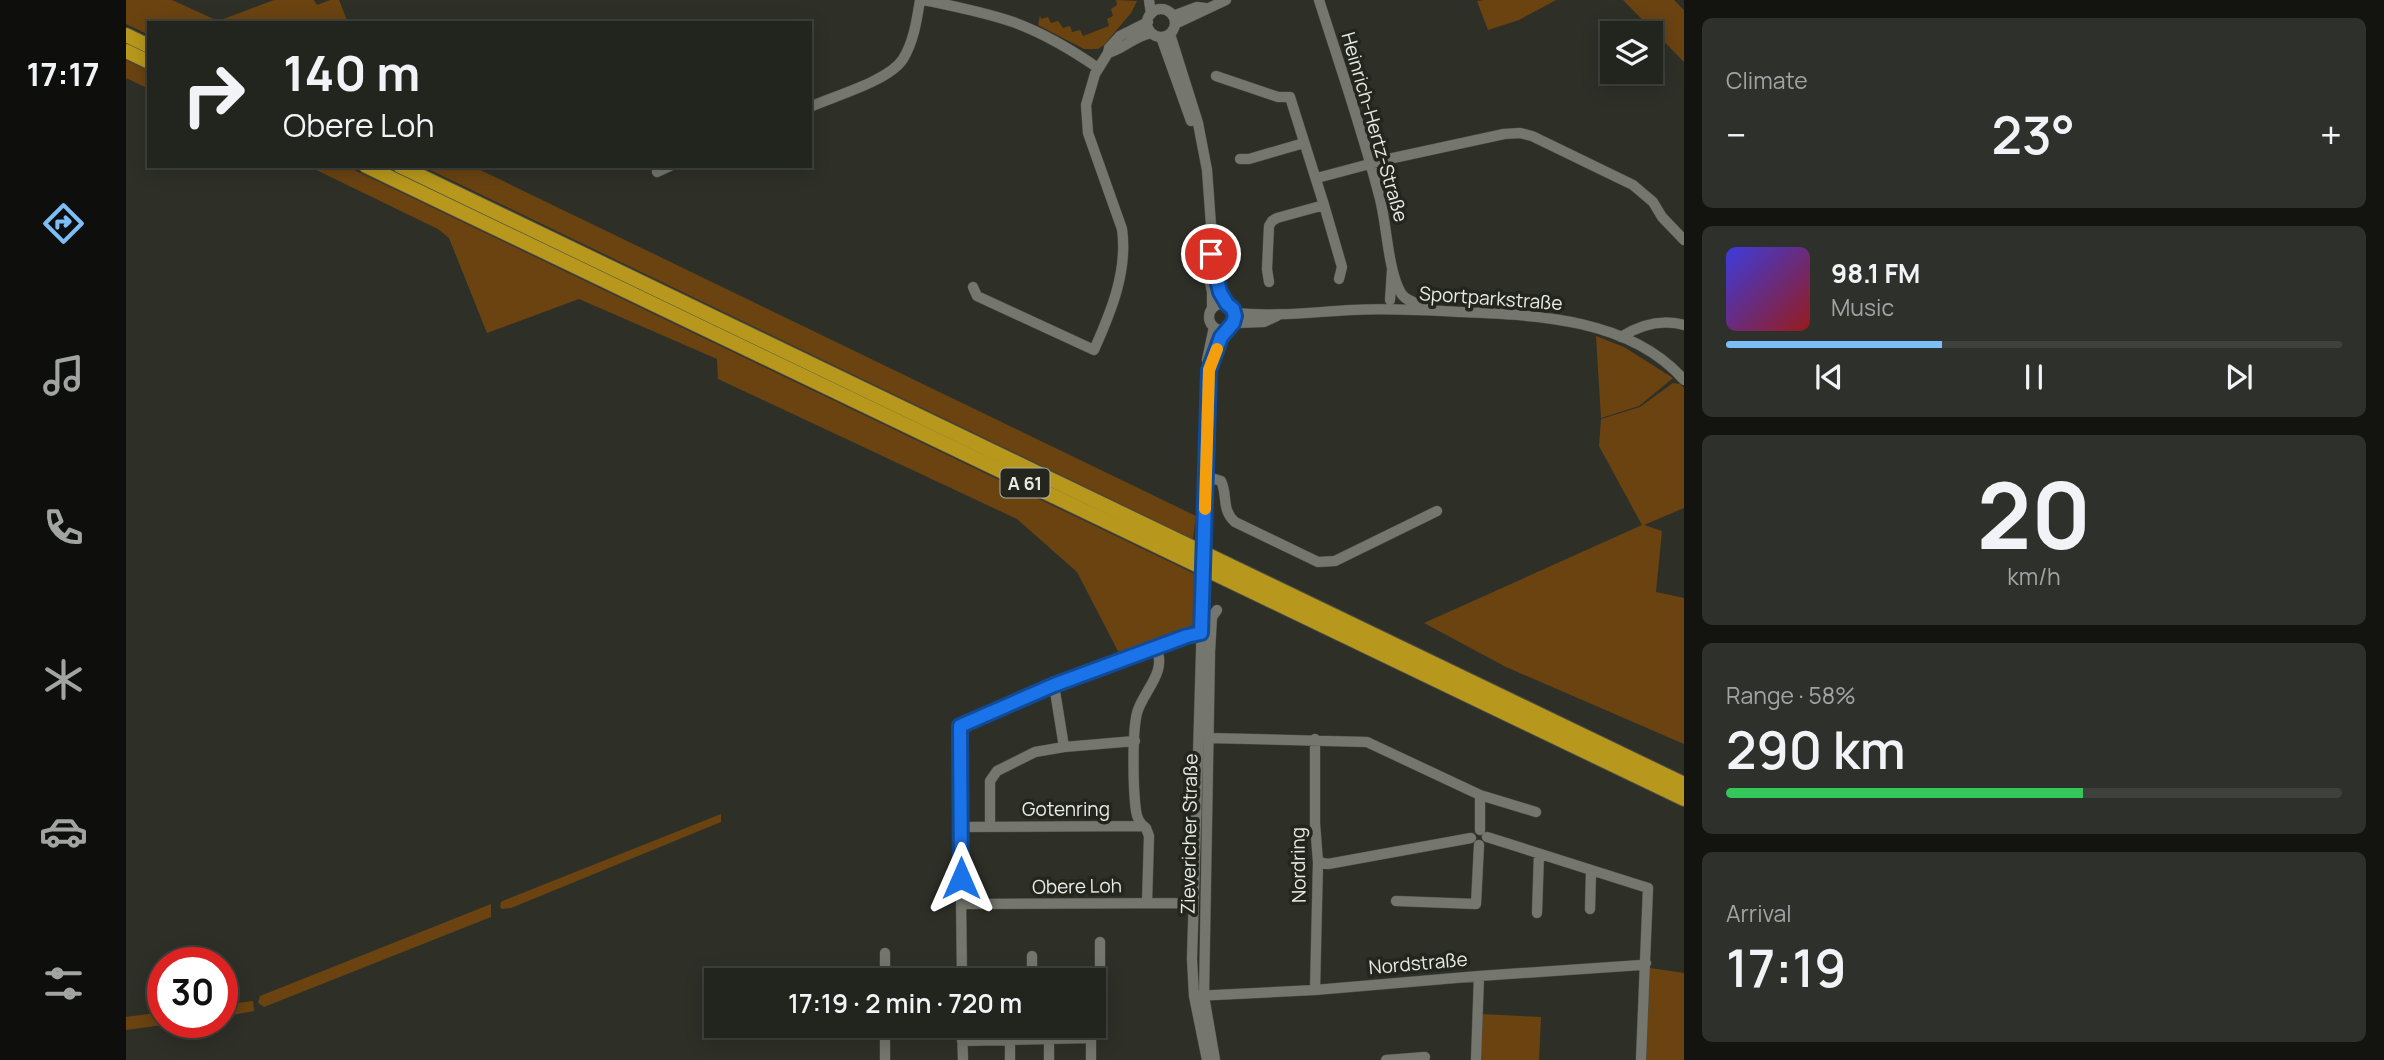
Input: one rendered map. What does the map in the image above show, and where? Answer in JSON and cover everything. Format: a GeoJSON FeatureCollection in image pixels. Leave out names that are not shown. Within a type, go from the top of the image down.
{"type":"FeatureCollection","features":[{"type":"Feature","properties":{"kind":"highway"},"geometry":{"type":"LineString","coordinates":[[126,35],[147,45]]}},
{"type":"Feature","properties":{"kind":"highway"},"geometry":{"type":"LineString","coordinates":[[126,51],[147,61]]}},
{"type":"Feature","properties":{"kind":"highway","name":"A 61"},"geometry":{"type":"LineString","coordinates":[[370,168],[1684,799]]}},
{"type":"Feature","properties":{"kind":"highway","name":"A 61"},"geometry":{"type":"LineString","coordinates":[[404,168],[1684,784]]}},
{"type":"Feature","properties":{"kind":"street"},"geometry":{"type":"LineString","coordinates":[[812,106],[893,69],[903,59],[913,36],[922,0],[963,4],[1032,30],[1098,68]]}},
{"type":"Feature","properties":{"kind":"street"},"geometry":{"type":"LineString","coordinates":[[1149,0],[1149,18]]}},
{"type":"Feature","properties":{"kind":"street"},"geometry":{"type":"LineString","coordinates":[[1108,53],[1134,38],[1166,29],[1226,0]]}},
{"type":"Feature","properties":{"kind":"street","name":"Heinrich-Hertz-Straße"},"geometry":{"type":"LineString","coordinates":[[1319,0],[1378,162],[1392,266],[1390,300]]}},
{"type":"Feature","properties":{"kind":"street"},"geometry":{"type":"LineString","coordinates":[[973,287],[977,296],[1094,350],[1106,324],[1124,257],[1122,229],[1088,133],[1086,105],[1089,89],[1109,48],[1121,36],[1149,18],[1159,5]]}},
{"type":"Feature","properties":{"kind":"street"},"geometry":{"type":"LineString","coordinates":[[1159,5],[1202,147],[1210,200],[1211,254],[1231,322],[1209,370]]}},
{"type":"Feature","properties":{"kind":"street"},"geometry":{"type":"LineString","coordinates":[[1149,18],[1166,29]]}},
{"type":"Feature","properties":{"kind":"street"},"geometry":{"type":"LineString","coordinates":[[1216,76],[1278,97],[1290,97],[1317,178],[1342,267],[1339,279]]}},
{"type":"Feature","properties":{"kind":"street"},"geometry":{"type":"LineString","coordinates":[[1317,178],[1504,134],[1520,133],[1532,136],[1633,185],[1653,202],[1662,217],[1684,240]]}},
{"type":"Feature","properties":{"kind":"street"},"geometry":{"type":"LineString","coordinates":[[1240,159],[1249,159],[1304,143]]}},
{"type":"Feature","properties":{"kind":"street"},"geometry":{"type":"LineString","coordinates":[[657,172],[666,168]]}},
{"type":"Feature","properties":{"kind":"street"},"geometry":{"type":"LineString","coordinates":[[1269,282],[1269,226],[1272,221],[1324,205]]}},
{"type":"Feature","properties":{"kind":"street","name":"Zievericher Straße"},"geometry":{"type":"LineString","coordinates":[[1207,1060],[1199,996],[1193,903],[1209,370],[1207,360],[1214,327],[1209,318],[1212,292],[1208,260],[1211,254]]}},
{"type":"Feature","properties":{"kind":"street","name":"Heinrich-Hertz-Straße"},"geometry":{"type":"LineString","coordinates":[[1392,266],[1402,294],[1408,300],[1436,311]]}},
{"type":"Feature","properties":{"kind":"street"},"geometry":{"type":"LineString","coordinates":[[1212,307],[1227,304]]}},
{"type":"Feature","properties":{"kind":"street","name":"Sportparkstraße"},"geometry":{"type":"LineString","coordinates":[[1231,322],[1264,321],[1279,315],[1352,310],[1539,316],[1569,321],[1621,337],[1661,358],[1684,380]]}},
{"type":"Feature","properties":{"kind":"street"},"geometry":{"type":"LineString","coordinates":[[1214,327],[1231,322]]}},
{"type":"Feature","properties":{"kind":"street"},"geometry":{"type":"LineString","coordinates":[[1621,337],[1637,327],[1672,322],[1684,325]]}},
{"type":"Feature","properties":{"kind":"street"},"geometry":{"type":"LineString","coordinates":[[1205,476],[1221,481],[1224,485],[1226,511],[1235,522],[1318,562],[1335,561],[1437,511]]}},
{"type":"Feature","properties":{"kind":"street","name":"Zievericher Straße"},"geometry":{"type":"LineString","coordinates":[[1215,1060],[1199,996],[1212,617],[1217,610]]}},
{"type":"Feature","properties":{"kind":"street"},"geometry":{"type":"LineString","coordinates":[[962,968],[960,726],[1054,685],[1201,633]]}},
{"type":"Feature","properties":{"kind":"street"},"geometry":{"type":"LineString","coordinates":[[1147,902],[1149,836],[1136,813],[1135,741],[1138,711],[1159,666],[1156,648]]}},
{"type":"Feature","properties":{"kind":"street"},"geometry":{"type":"LineString","coordinates":[[1054,685],[1064,747]]}},
{"type":"Feature","properties":{"kind":"street"},"geometry":{"type":"LineString","coordinates":[[1208,738],[1367,742],[1480,795],[1536,812]]}},
{"type":"Feature","properties":{"kind":"street","name":"Nordring"},"geometry":{"type":"LineString","coordinates":[[1315,739],[1318,862],[1315,990]]}},
{"type":"Feature","properties":{"kind":"street"},"geometry":{"type":"LineString","coordinates":[[990,827],[990,781],[997,771],[1035,752],[1135,741]]}},
{"type":"Feature","properties":{"kind":"street"},"geometry":{"type":"LineString","coordinates":[[1318,862],[1328,864],[1475,842],[1484,843],[1480,795]]}},
{"type":"Feature","properties":{"kind":"street","name":"Gotenring"},"geometry":{"type":"LineString","coordinates":[[961,827],[1142,827]]}},
{"type":"Feature","properties":{"kind":"street"},"geometry":{"type":"LineString","coordinates":[[1483,834],[1648,888],[1641,1060]]}},
{"type":"Feature","properties":{"kind":"street"},"geometry":{"type":"LineString","coordinates":[[1395,901],[1476,904],[1475,842]]}},
{"type":"Feature","properties":{"kind":"street"},"geometry":{"type":"LineString","coordinates":[[1537,912],[1543,898],[1539,854]]}},
{"type":"Feature","properties":{"kind":"street"},"geometry":{"type":"LineString","coordinates":[[1590,909],[1591,870]]}},
{"type":"Feature","properties":{"kind":"street","name":"Obere Loh"},"geometry":{"type":"LineString","coordinates":[[961,904],[1193,903]]}},
{"type":"Feature","properties":{"kind":"street"},"geometry":{"type":"LineString","coordinates":[[1100,942],[1100,968]]}},
{"type":"Feature","properties":{"kind":"street"},"geometry":{"type":"LineString","coordinates":[[885,953],[885,968]]}},
{"type":"Feature","properties":{"kind":"street"},"geometry":{"type":"LineString","coordinates":[[1032,956],[1032,968]]}},
{"type":"Feature","properties":{"kind":"street","name":"Nordstraße"},"geometry":{"type":"LineString","coordinates":[[1199,996],[1315,990],[1641,965],[1646,962]]}},
{"type":"Feature","properties":{"kind":"street"},"geometry":{"type":"LineString","coordinates":[[1476,1060],[1479,976]]}},
{"type":"Feature","properties":{"kind":"street"},"geometry":{"type":"LineString","coordinates":[[885,1060],[886,1038]]}},
{"type":"Feature","properties":{"kind":"street"},"geometry":{"type":"LineString","coordinates":[[963,1060],[962,1041],[1091,1038],[1091,1060]]}},
{"type":"Feature","properties":{"kind":"street"},"geometry":{"type":"LineString","coordinates":[[1010,1039],[1010,1060]]}},
{"type":"Feature","properties":{"kind":"street"},"geometry":{"type":"LineString","coordinates":[[1049,1039],[1049,1060]]}},
{"type":"Feature","properties":{"kind":"street"},"geometry":{"type":"LineString","coordinates":[[1386,1060],[1425,1057]]}},
{"type":"Feature","properties":{"kind":"shaded area"},"geometry":{"type":"Polygon","coordinates":[[[126,0],[172,0],[218,21],[147,21],[147,34],[126,24],[126,0]]]}},
{"type":"Feature","properties":{"kind":"shaded area"},"geometry":{"type":"Polygon","coordinates":[[[274,0],[314,0],[317,5],[339,0],[347,21],[218,21],[274,0]]]}},
{"type":"Feature","properties":{"kind":"shaded area"},"geometry":{"type":"Polygon","coordinates":[[[1116,0],[1137,1],[1131,13],[1098,49],[1084,49],[1038,25],[1040,15],[1041,19],[1048,17],[1051,23],[1058,21],[1063,28],[1070,26],[1072,32],[1080,30],[1083,36],[1109,26],[1107,19],[1113,16],[1111,9],[1117,5],[1116,0]]]}},
{"type":"Feature","properties":{"kind":"shaded area"},"geometry":{"type":"Polygon","coordinates":[[[1556,0],[1519,20],[1488,30],[1477,1],[1556,0]]]}},
{"type":"Feature","properties":{"kind":"shaded area"},"geometry":{"type":"Polygon","coordinates":[[[1623,0],[1674,0],[1684,10],[1684,62],[1663,41],[1663,21],[1644,21],[1623,0]]]}},
{"type":"Feature","properties":{"kind":"shaded area"},"geometry":{"type":"Polygon","coordinates":[[[126,60],[147,70],[147,88],[126,78],[126,60]]]}},
{"type":"Feature","properties":{"kind":"shaded area"},"geometry":{"type":"Polygon","coordinates":[[[312,168],[350,168],[1195,574],[1194,625],[1120,655],[1077,572],[1017,519],[718,379],[717,359],[579,299],[487,333],[449,238],[438,229],[312,168]]]}},
{"type":"Feature","properties":{"kind":"shaded area"},"geometry":{"type":"Polygon","coordinates":[[[426,168],[476,168],[1196,516],[1193,539],[426,168]]]}},
{"type":"Feature","properties":{"kind":"shaded area"},"geometry":{"type":"Polygon","coordinates":[[[1596,336],[1624,347],[1673,378],[1639,406],[1601,418],[1596,336]]]}},
{"type":"Feature","properties":{"kind":"shaded area"},"geometry":{"type":"Polygon","coordinates":[[[1673,383],[1684,388],[1684,508],[1644,525],[1662,531],[1656,592],[1684,598],[1684,744],[1506,667],[1424,623],[1642,525],[1599,446],[1601,419],[1640,407],[1673,383]]]}},
{"type":"Feature","properties":{"kind":"shaded area"},"geometry":{"type":"Polygon","coordinates":[[[721,814],[721,822],[511,908],[500,907],[505,900],[721,814]]]}},
{"type":"Feature","properties":{"kind":"shaded area"},"geometry":{"type":"Polygon","coordinates":[[[491,904],[491,917],[264,1007],[258,1003],[260,996],[491,904]]]}},
{"type":"Feature","properties":{"kind":"shaded area"},"geometry":{"type":"Polygon","coordinates":[[[1650,968],[1684,973],[1684,1060],[1645,1060],[1650,968]]]}},
{"type":"Feature","properties":{"kind":"shaded area"},"geometry":{"type":"Polygon","coordinates":[[[253,1001],[254,1011],[238,1014],[238,1003],[253,1001]]]}},
{"type":"Feature","properties":{"kind":"shaded area"},"geometry":{"type":"Polygon","coordinates":[[[147,1014],[147,1027],[126,1030],[126,1017],[147,1014]]]}},
{"type":"Feature","properties":{"kind":"shaded area"},"geometry":{"type":"Polygon","coordinates":[[[1481,1014],[1541,1017],[1539,1060],[1479,1060],[1481,1014]]]}},
{"type":"Feature","properties":{"kind":"slow traffic"},"geometry":{"type":"LineString","coordinates":[[1205,509],[1209,370],[1217,349]]}},
{"type":"Feature","properties":{"kind":"route"},"geometry":{"type":"LineString","coordinates":[[961,878],[960,726],[1054,685],[1201,633],[1209,370],[1221,337],[1235,320],[1233,309],[1220,292],[1211,254]]}}]}
